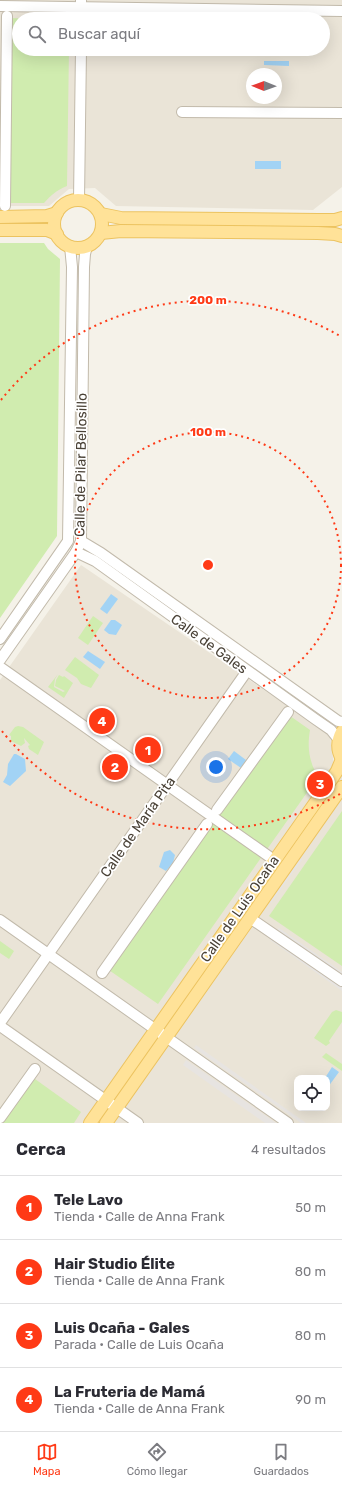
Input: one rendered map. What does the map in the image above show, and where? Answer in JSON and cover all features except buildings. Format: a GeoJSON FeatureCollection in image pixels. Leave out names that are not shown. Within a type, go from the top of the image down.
{"type":"FeatureCollection","features":[{"type":"Feature","properties":{"kind":"main road"},"geometry":{"type":"LineString","coordinates":[[79,200],[90,202],[101,214],[102,220],[101,233],[97,239],[81,248],[70,246],[60,239],[57,234],[55,220],[60,208],[68,202],[79,200]]}},
{"type":"Feature","properties":{"kind":"main road"},"geometry":{"type":"LineString","coordinates":[[2,211],[47,216],[57,213]]}},
{"type":"Feature","properties":{"kind":"main road"},"geometry":{"type":"LineString","coordinates":[[101,214],[122,218],[318,220],[335,220],[342,218]]}},
{"type":"Feature","properties":{"kind":"main road"},"geometry":{"type":"LineString","coordinates":[[0,230],[47,230],[57,234]]}},
{"type":"Feature","properties":{"kind":"main road"},"geometry":{"type":"LineString","coordinates":[[101,233],[110,231],[318,233],[342,236]]}},
{"type":"Feature","properties":{"kind":"main road"},"geometry":{"type":"LineString","coordinates":[[340,736],[338,750],[342,759]]}},
{"type":"Feature","properties":{"kind":"main road","name":"Calle de Luis Ocaña"},"geometry":{"type":"LineString","coordinates":[[90,1123],[337,771],[342,759]]}},
{"type":"Feature","properties":{"kind":"main road","name":"Calle de Luis Ocaña"},"geometry":{"type":"LineString","coordinates":[[106,1123],[342,787]]}},
{"type":"Feature","properties":{"kind":"street"},"geometry":{"type":"LineString","coordinates":[[0,6],[81,4],[342,11]]}},
{"type":"Feature","properties":{"kind":"street"},"geometry":{"type":"LineString","coordinates":[[2,211],[7,16]]}},
{"type":"Feature","properties":{"kind":"street"},"geometry":{"type":"LineString","coordinates":[[79,200],[80,56]]}},
{"type":"Feature","properties":{"kind":"street"},"geometry":{"type":"LineString","coordinates":[[182,112],[342,113]]}},
{"type":"Feature","properties":{"kind":"street","name":"Calle de Pilar Bellosillo"},"geometry":{"type":"LineString","coordinates":[[0,639],[68,541],[72,267],[70,246]]}},
{"type":"Feature","properties":{"kind":"street","name":"Calle de Pilar Bellosillo"},"geometry":{"type":"LineString","coordinates":[[0,660],[76,552],[81,541],[84,267],[87,246]]}},
{"type":"Feature","properties":{"kind":"street","name":"Calle de Gales"},"geometry":{"type":"LineString","coordinates":[[81,541],[338,721],[342,722]]}},
{"type":"Feature","properties":{"kind":"street","name":"Calle de Gales"},"geometry":{"type":"LineString","coordinates":[[76,552],[95,561],[340,736]]}},
{"type":"Feature","properties":{"kind":"street"},"geometry":{"type":"LineString","coordinates":[[0,667],[274,860]]}},
{"type":"Feature","properties":{"kind":"street","name":"Calle de María Pita"},"geometry":{"type":"LineString","coordinates":[[0,1023],[247,671]]}},
{"type":"Feature","properties":{"kind":"street"},"geometry":{"type":"LineString","coordinates":[[217,810],[288,712]]}},
{"type":"Feature","properties":{"kind":"street"},"geometry":{"type":"LineString","coordinates":[[102,973],[207,824]]}},
{"type":"Feature","properties":{"kind":"street"},"geometry":{"type":"LineString","coordinates":[[250,918],[342,982]]}},
{"type":"Feature","properties":{"kind":"street"},"geometry":{"type":"LineString","coordinates":[[0,920],[288,1123]]}},
{"type":"Feature","properties":{"kind":"street"},"geometry":{"type":"LineString","coordinates":[[0,1026],[138,1123]]}},
{"type":"Feature","properties":{"kind":"street"},"geometry":{"type":"LineString","coordinates":[[0,1118],[34,1069]]}},
{"type":"Feature","properties":{"kind":"shaded area"},"geometry":{"type":"Polygon","coordinates":[[[0,0],[342,0],[342,187],[313,210],[116,206],[95,188],[69,189],[49,206],[0,206],[0,0]]]}},
{"type":"Feature","properties":{"kind":"shaded area"},"geometry":{"type":"Polygon","coordinates":[[[81,565],[330,735],[334,766],[342,772],[342,1123],[0,1123],[0,680],[81,565]]]}},
{"type":"Feature","properties":{"kind":"shaded area"},"geometry":{"type":"Polygon","coordinates":[[[299,858],[302,860],[271,903],[268,901],[299,858]]]}},
{"type":"Feature","properties":{"kind":"shaded area"},"geometry":{"type":"Polygon","coordinates":[[[279,928],[342,972],[342,976],[277,930],[279,928]]]}},
{"type":"Feature","properties":{"kind":"shaded area"},"geometry":{"type":"Polygon","coordinates":[[[272,938],[342,987],[342,991],[270,940],[272,938]]]}},
{"type":"Feature","properties":{"kind":"shaded area"},"geometry":{"type":"Polygon","coordinates":[[[196,1045],[306,1123],[301,1123],[194,1048],[196,1045]]]}},
{"type":"Feature","properties":{"kind":"shaded area"},"geometry":{"type":"Polygon","coordinates":[[[186,1060],[276,1123],[265,1123],[183,1065],[186,1060]]]}},
{"type":"Feature","properties":{"kind":"green space"},"geometry":{"type":"Polygon","coordinates":[[[4,18],[12,18],[12,56],[69,56],[67,186],[54,193],[44,203],[2,203],[4,18]]]}},
{"type":"Feature","properties":{"kind":"green space"},"geometry":{"type":"Polygon","coordinates":[[[0,243],[44,243],[48,249],[60,259],[57,536],[0,618],[0,243]]]}},
{"type":"Feature","properties":{"kind":"green space"},"geometry":{"type":"Polygon","coordinates":[[[93,616],[103,623],[88,645],[78,638],[93,616]]]}},
{"type":"Feature","properties":{"kind":"green space"},"geometry":{"type":"Polygon","coordinates":[[[75,657],[99,675],[91,688],[81,684],[77,678],[65,670],[75,657]]]}},
{"type":"Feature","properties":{"kind":"green space"},"geometry":{"type":"Polygon","coordinates":[[[58,674],[55,679],[54,687],[63,692],[65,691],[55,686],[59,675],[64,676],[73,683],[64,698],[48,687],[58,674]]]}},
{"type":"Feature","properties":{"kind":"green space"},"geometry":{"type":"Polygon","coordinates":[[[283,711],[310,730],[310,754],[318,777],[158,1004],[103,966],[283,711]]]}},
{"type":"Feature","properties":{"kind":"green space"},"geometry":{"type":"Polygon","coordinates":[[[15,727],[23,727],[44,742],[38,755],[29,749],[28,746],[30,745],[24,738],[25,743],[21,746],[11,741],[11,736],[9,735],[15,727]]]}},
{"type":"Feature","properties":{"kind":"green space"},"geometry":{"type":"Polygon","coordinates":[[[342,811],[342,966],[269,916],[342,811]]]}},
{"type":"Feature","properties":{"kind":"green space"},"geometry":{"type":"Polygon","coordinates":[[[0,941],[14,951],[9,959],[0,953],[0,941]]]}},
{"type":"Feature","properties":{"kind":"green space"},"geometry":{"type":"Polygon","coordinates":[[[336,1010],[342,1012],[342,1022],[329,1041],[330,1043],[326,1046],[314,1038],[332,1012],[336,1010]]]}},
{"type":"Feature","properties":{"kind":"green space"},"geometry":{"type":"Polygon","coordinates":[[[326,1053],[342,1064],[342,1071],[322,1057],[326,1053]]]}},
{"type":"Feature","properties":{"kind":"green space"},"geometry":{"type":"Polygon","coordinates":[[[28,1074],[81,1112],[74,1123],[0,1123],[0,1114],[28,1074]]]}},
{"type":"Feature","properties":{"kind":"water"},"geometry":{"type":"Polygon","coordinates":[[[264,61],[289,61],[289,66],[264,65],[264,61]]]}},
{"type":"Feature","properties":{"kind":"water"},"geometry":{"type":"Polygon","coordinates":[[[255,161],[281,161],[281,169],[255,169],[255,161]]]}},
{"type":"Feature","properties":{"kind":"water"},"geometry":{"type":"Polygon","coordinates":[[[111,594],[118,599],[107,614],[100,609],[111,594]]]}},
{"type":"Feature","properties":{"kind":"water"},"geometry":{"type":"Polygon","coordinates":[[[111,620],[115,620],[122,625],[116,635],[109,634],[104,630],[111,620]]]}},
{"type":"Feature","properties":{"kind":"water"},"geometry":{"type":"Polygon","coordinates":[[[88,651],[105,662],[100,669],[83,657],[88,651]]]}},
{"type":"Feature","properties":{"kind":"water"},"geometry":{"type":"Polygon","coordinates":[[[234,751],[246,760],[241,768],[228,759],[234,751]]]}},
{"type":"Feature","properties":{"kind":"water"},"geometry":{"type":"Polygon","coordinates":[[[14,754],[25,759],[26,771],[10,786],[3,782],[7,775],[8,764],[14,754]]]}},
{"type":"Feature","properties":{"kind":"water"},"geometry":{"type":"Polygon","coordinates":[[[170,850],[175,855],[173,863],[166,871],[159,867],[164,852],[170,850]]]}},
{"type":"Feature","properties":{"kind":"water"},"geometry":{"type":"Polygon","coordinates":[[[332,1067],[339,1072],[330,1084],[330,1075],[327,1075],[332,1067]]]}},
{"type":"Feature","properties":{"kind":"place","name":"La Fruteria de Mamá"},"geometry":{"type":"Point","coordinates":[102,721]}},
{"type":"Feature","properties":{"kind":"place","name":"Tele Lavo"},"geometry":{"type":"Point","coordinates":[148,750]}},
{"type":"Feature","properties":{"kind":"place","name":"Hair Studio Élite"},"geometry":{"type":"Point","coordinates":[115,767]}},
{"type":"Feature","properties":{"kind":"place","name":"Luis Ocaña - Gales"},"geometry":{"type":"Point","coordinates":[320,784]}}]}
